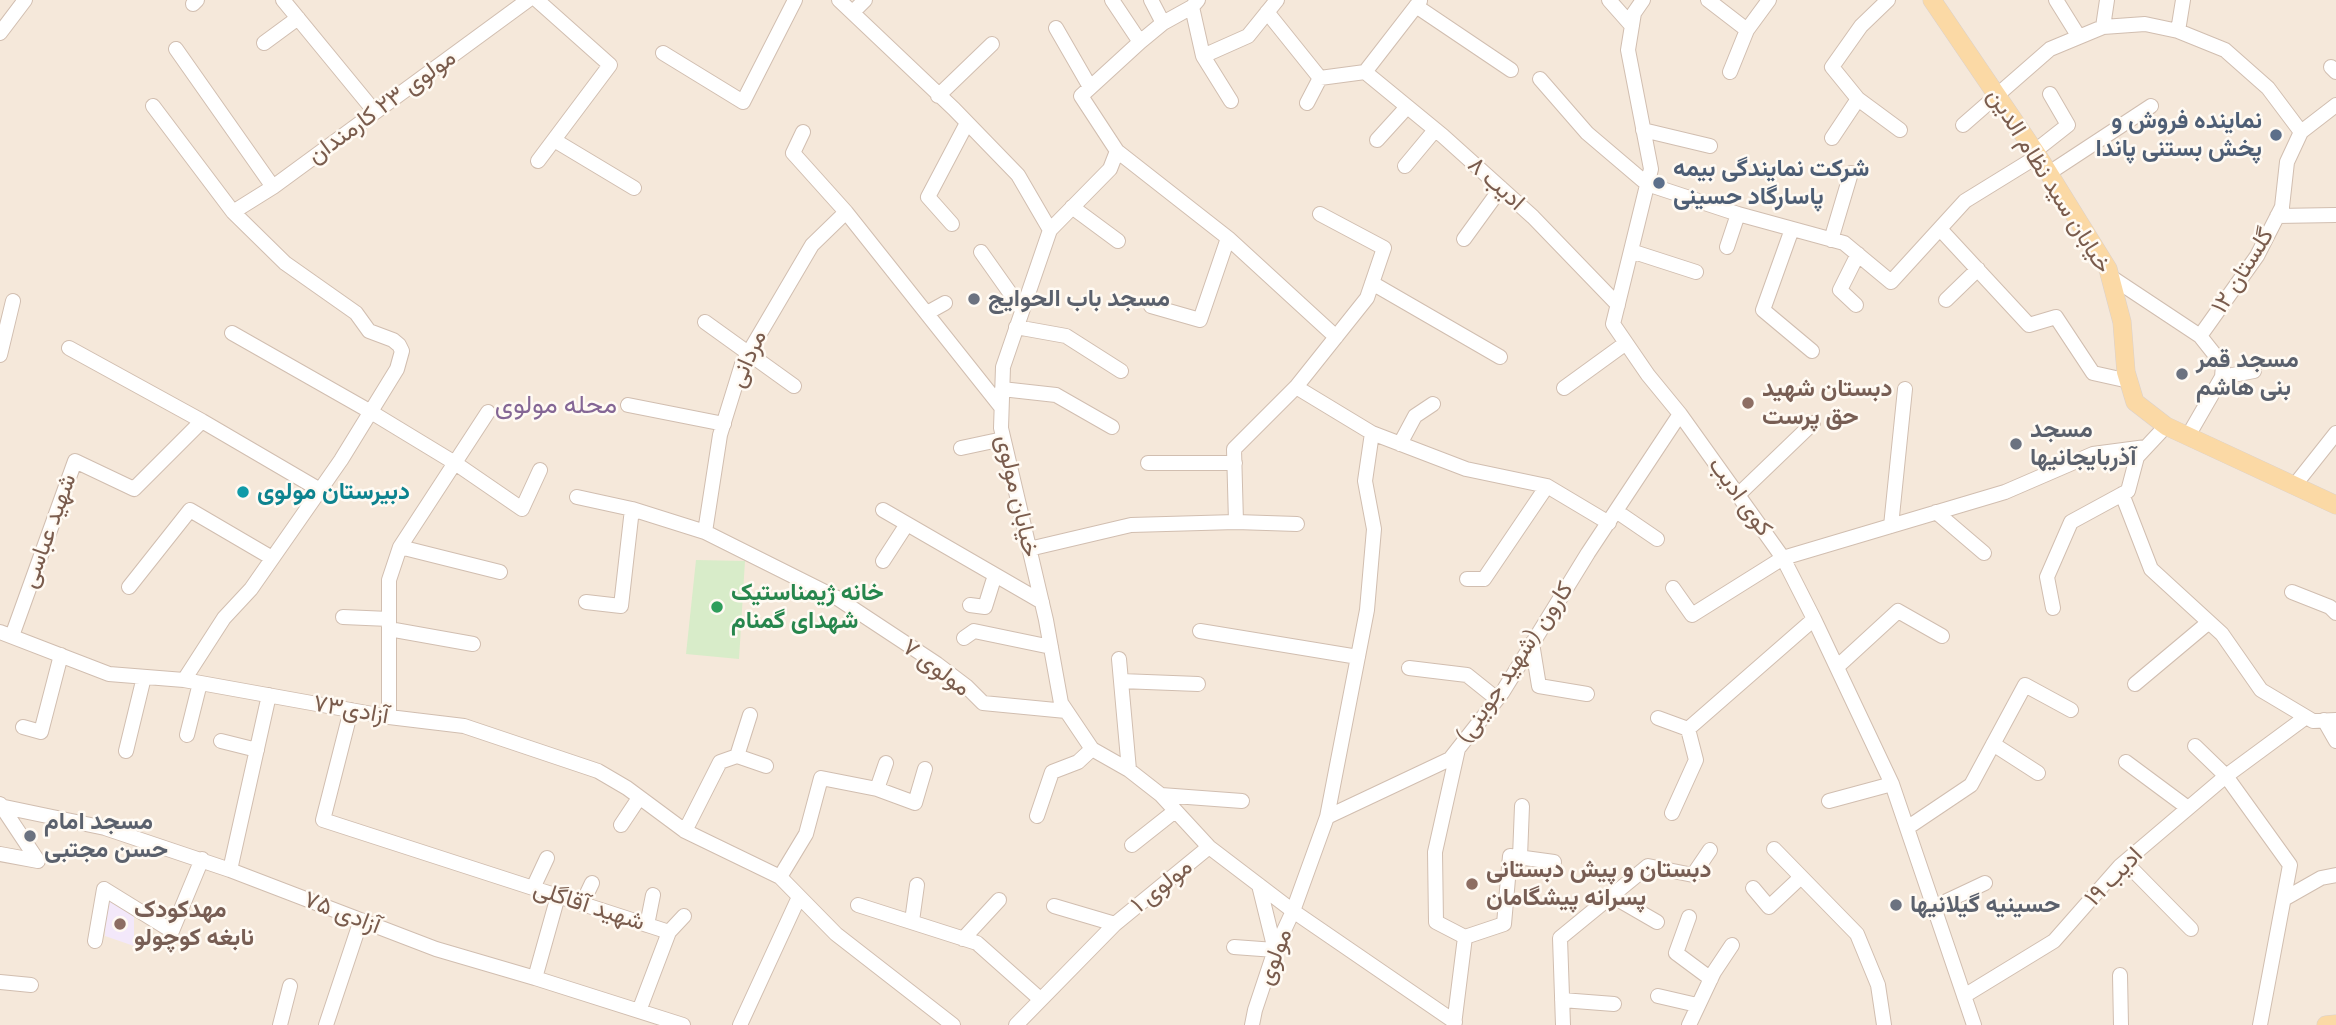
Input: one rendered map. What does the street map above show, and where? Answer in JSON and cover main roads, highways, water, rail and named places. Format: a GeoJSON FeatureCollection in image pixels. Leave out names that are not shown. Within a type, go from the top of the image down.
{"type":"FeatureCollection","features":[{"type":"Feature","properties":{"kind":"main road","name":"خیابان سید نظام الدین"},"geometry":{"type":"LineString","coordinates":[[1932,0],[2036,153],[2108,269],[2122,322],[2129,382],[2135,402],[2166,426],[2336,505]]}},
{"type":"Feature","properties":{"kind":"main road"},"geometry":{"type":"LineString","coordinates":[[2326,1025],[2336,1024]]}},
{"type":"Feature","properties":{"kind":"place","name":"نماینده فروش و پخش بستنی پاندا"},"geometry":{"type":"Point","coordinates":[2276,135]}},
{"type":"Feature","properties":{"kind":"place","name":"شرکت نمایندگی بیمه پاسارگاد حسینی"},"geometry":{"type":"Point","coordinates":[1659,183]}},
{"type":"Feature","properties":{"kind":"place","name":"مسجد باب الحوایج"},"geometry":{"type":"Point","coordinates":[974,299]}},
{"type":"Feature","properties":{"kind":"place","name":"مسجد قمر بنی هاشم"},"geometry":{"type":"Point","coordinates":[2182,374]}},
{"type":"Feature","properties":{"kind":"place","name":"دبستان شهید حق پرست"},"geometry":{"type":"Point","coordinates":[1748,403]}},
{"type":"Feature","properties":{"kind":"place","name":"مسجد آذربایجانیها"},"geometry":{"type":"Point","coordinates":[2016,444]}},
{"type":"Feature","properties":{"kind":"place","name":"دبیرستان مولوی"},"geometry":{"type":"Point","coordinates":[243,492]}},
{"type":"Feature","properties":{"kind":"place","name":"خانه ژیمناستیک شهدای گمنام"},"geometry":{"type":"Point","coordinates":[717,607]}},
{"type":"Feature","properties":{"kind":"place","name":"مسجد امام حسن مجتبی"},"geometry":{"type":"Point","coordinates":[30,836]}},
{"type":"Feature","properties":{"kind":"place","name":"دبستان و پیش دبستانی پسرانه پیشگامان"},"geometry":{"type":"Point","coordinates":[1472,884]}},
{"type":"Feature","properties":{"kind":"place","name":"حسینیه گیلانیها"},"geometry":{"type":"Point","coordinates":[1896,905]}},
{"type":"Feature","properties":{"kind":"place","name":"مهدکودک نابغه کوچولو"},"geometry":{"type":"Point","coordinates":[120,924]}},
{"type":"Feature","properties":{"kind":"district","name":"محله مولوی"},"geometry":{"type":"Point","coordinates":[556,405]}}]}
